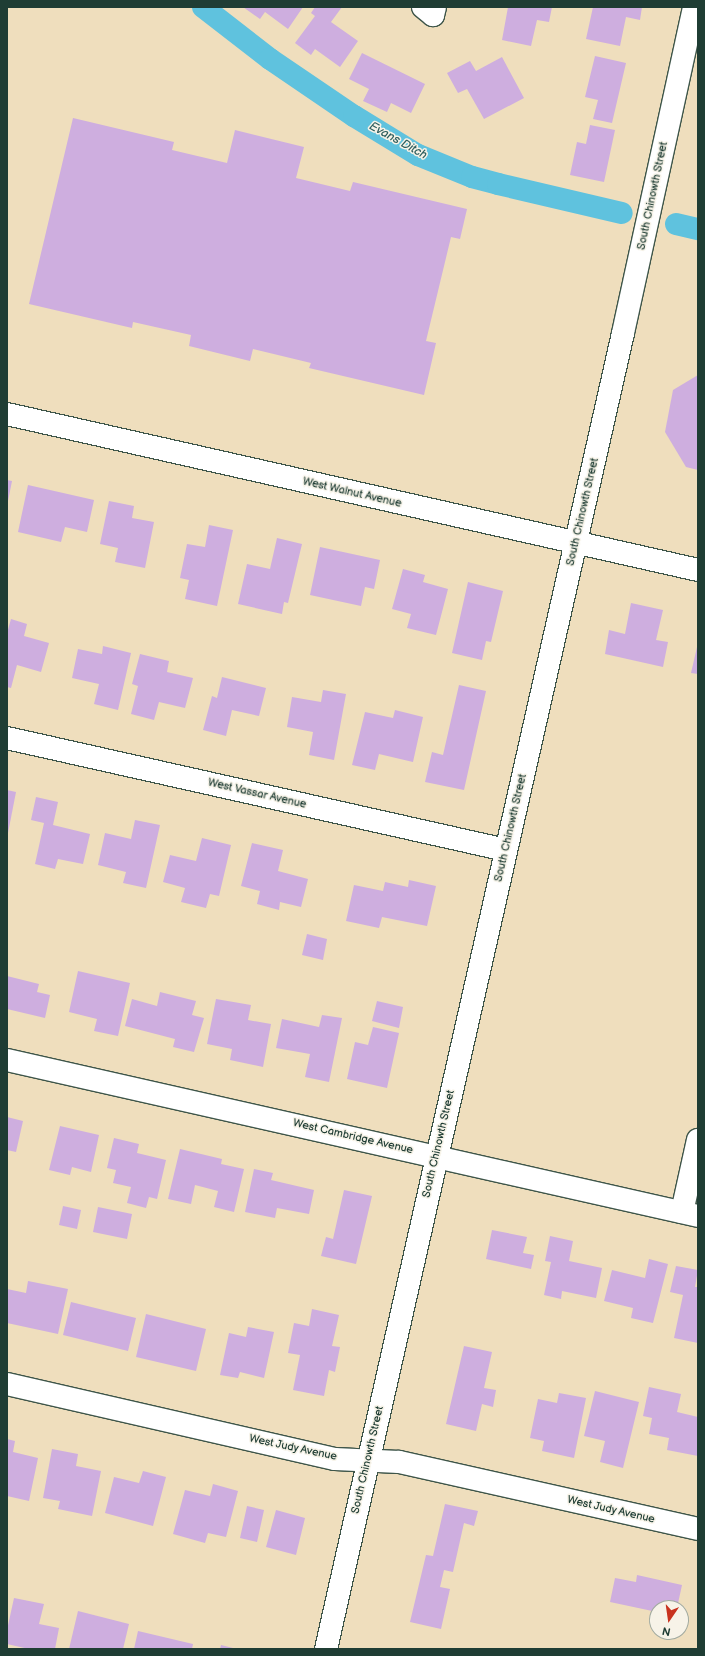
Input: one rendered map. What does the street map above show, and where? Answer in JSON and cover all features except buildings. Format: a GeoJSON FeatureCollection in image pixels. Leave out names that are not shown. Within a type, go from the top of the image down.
{"type":"FeatureCollection","features":[{"type":"Feature","properties":{"kind":"street","name":"South Chinowth Street"},"geometry":{"type":"LineString","coordinates":[[326,1649],[436,1156],[576,543],[694,7]]}},
{"type":"Feature","properties":{"kind":"street","name":"West Walnut Avenue"},"geometry":{"type":"LineString","coordinates":[[7,414],[698,570]]}},
{"type":"Feature","properties":{"kind":"street","name":"West Vassar Avenue"},"geometry":{"type":"LineString","coordinates":[[7,738],[506,850]]}},
{"type":"Feature","properties":{"kind":"street","name":"West Cambridge Avenue"},"geometry":{"type":"LineString","coordinates":[[7,1060],[690,1214]]}},
{"type":"Feature","properties":{"kind":"street"},"geometry":{"type":"LineString","coordinates":[[690,1214],[698,1140]]}},
{"type":"Feature","properties":{"kind":"street","name":"West Judy Avenue"},"geometry":{"type":"LineString","coordinates":[[7,1384],[335,1459],[399,1462],[698,1529]]}},
{"type":"Feature","properties":{"kind":"waterway","name":"Evans Ditch"},"geometry":{"type":"LineString","coordinates":[[203,7],[270,59],[354,116],[418,155],[472,177],[622,213]]}},
{"type":"Feature","properties":{"kind":"waterway","name":"Evans Ditch"},"geometry":{"type":"LineString","coordinates":[[676,224],[698,229]]}}]}
